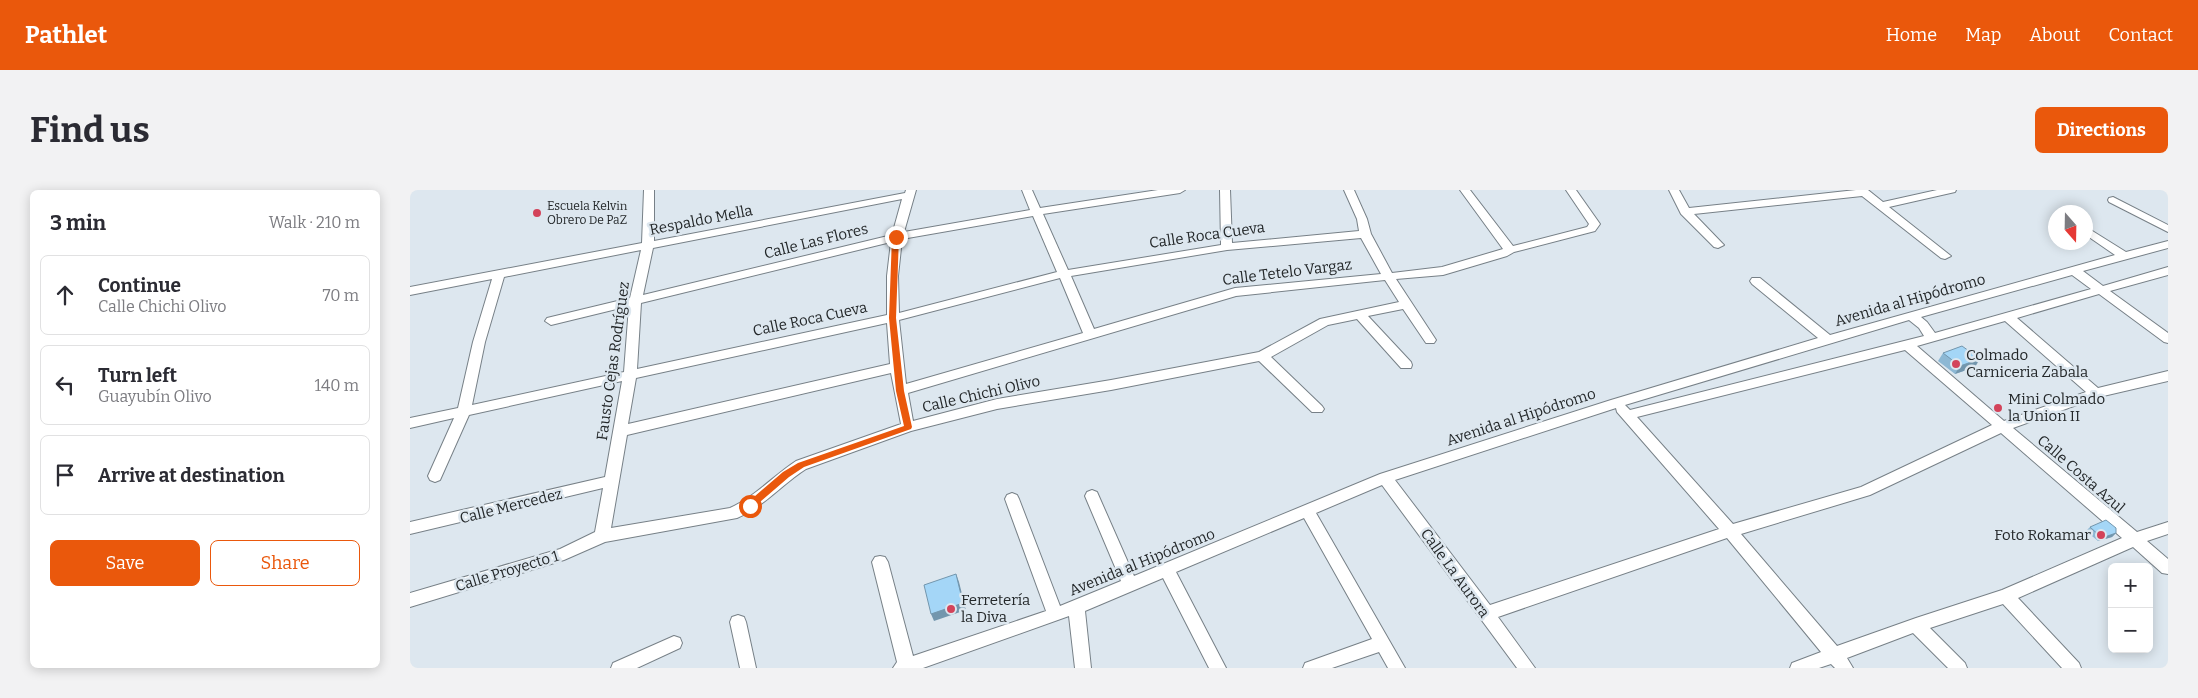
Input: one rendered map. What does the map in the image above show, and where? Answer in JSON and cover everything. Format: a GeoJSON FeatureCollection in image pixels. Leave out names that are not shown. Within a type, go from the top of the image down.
{"type":"FeatureCollection","features":[{"type":"Feature","properties":{"kind":"street"},"geometry":{"type":"LineString","coordinates":[[1027,190],[1090,334]]}},
{"type":"Feature","properties":{"kind":"street"},"geometry":{"type":"LineString","coordinates":[[1089,190],[1096,202]]}},
{"type":"Feature","properties":{"kind":"street","name":"Calle Las Flores"},"geometry":{"type":"LineString","coordinates":[[551,321],[896,237],[1096,202],[1180,190]]}},
{"type":"Feature","properties":{"kind":"street"},"geometry":{"type":"LineString","coordinates":[[1225,190],[1226,247]]}},
{"type":"Feature","properties":{"kind":"street"},"geometry":{"type":"LineString","coordinates":[[1349,190],[1362,219],[1365,234],[1388,276],[1430,340]]}},
{"type":"Feature","properties":{"kind":"street"},"geometry":{"type":"LineString","coordinates":[[1464,190],[1510,250]]}},
{"type":"Feature","properties":{"kind":"street","name":"Calle Tetelo Vargaz"},"geometry":{"type":"LineString","coordinates":[[900,391],[1235,292],[1443,270],[1591,229],[1595,226],[1571,190]]}},
{"type":"Feature","properties":{"kind":"street"},"geometry":{"type":"LineString","coordinates":[[1674,190],[1686,212],[1718,244]]}},
{"type":"Feature","properties":{"kind":"street"},"geometry":{"type":"LineString","coordinates":[[1879,206],[1951,190]]}},
{"type":"Feature","properties":{"kind":"street","name":"Fausto Cejas Rodríguez"},"geometry":{"type":"LineString","coordinates":[[602,536],[630,375],[635,302],[648,246],[653,191]]}},
{"type":"Feature","properties":{"kind":"street"},"geometry":{"type":"LineString","coordinates":[[1686,212],[1862,191],[1945,256]]}},
{"type":"Feature","properties":{"kind":"street"},"geometry":{"type":"LineString","coordinates":[[908,427],[900,391],[893,318],[896,237],[910,192]]}},
{"type":"Feature","properties":{"kind":"street","name":"Respaldo Mella"},"geometry":{"type":"LineString","coordinates":[[410,291],[648,246],[910,192]]}},
{"type":"Feature","properties":{"kind":"street"},"geometry":{"type":"LineString","coordinates":[[2113,200],[2168,229]]}},
{"type":"Feature","properties":{"kind":"street","name":"Calle Roca Cueva"},"geometry":{"type":"LineString","coordinates":[[410,423],[893,318],[1063,274],[1226,247],[1365,234]]}},
{"type":"Feature","properties":{"kind":"street"},"geometry":{"type":"LineString","coordinates":[[2093,235],[2123,255]]}},
{"type":"Feature","properties":{"kind":"street","name":"Avenida al Hipódromo"},"geometry":{"type":"LineString","coordinates":[[904,667],[1076,607],[1384,478],[1616,403],[1910,315],[2168,244]]}},
{"type":"Feature","properties":{"kind":"street"},"geometry":{"type":"LineString","coordinates":[[2073,270],[2168,339]]}},
{"type":"Feature","properties":{"kind":"street"},"geometry":{"type":"LineString","coordinates":[[1628,415],[1907,345],[2167,273]]}},
{"type":"Feature","properties":{"kind":"street"},"geometry":{"type":"LineString","coordinates":[[435,476],[464,412],[479,342],[499,274]]}},
{"type":"Feature","properties":{"kind":"street"},"geometry":{"type":"LineString","coordinates":[[1756,281],[1828,340]]}},
{"type":"Feature","properties":{"kind":"street","name":"Calle Chichi Olivo"},"geometry":{"type":"LineString","coordinates":[[602,536],[741,511],[786,474],[801,465],[908,427],[997,404],[1111,385],[1262,356],[1324,322],[1408,304]]}},
{"type":"Feature","properties":{"kind":"street"},"geometry":{"type":"LineString","coordinates":[[1359,314],[1406,365]]}},
{"type":"Feature","properties":{"kind":"street"},"geometry":{"type":"LineString","coordinates":[[1910,315],[1923,325],[1932,338]]}},
{"type":"Feature","properties":{"kind":"street"},"geometry":{"type":"LineString","coordinates":[[2007,316],[2096,393]]}},
{"type":"Feature","properties":{"kind":"street","name":"Calle Costa Azul"},"geometry":{"type":"LineString","coordinates":[[1907,345],[2168,568]]}},
{"type":"Feature","properties":{"kind":"street"},"geometry":{"type":"LineString","coordinates":[[1262,356],[1317,409]]}},
{"type":"Feature","properties":{"kind":"street"},"geometry":{"type":"LineString","coordinates":[[620,431],[898,367]]}},
{"type":"Feature","properties":{"kind":"street"},"geometry":{"type":"LineString","coordinates":[[1485,614],[1730,531],[1866,491],[2001,427],[2096,393],[2168,376]]}},
{"type":"Feature","properties":{"kind":"street"},"geometry":{"type":"LineString","coordinates":[[1616,403],[1730,531],[1846,668]]}},
{"type":"Feature","properties":{"kind":"street","name":"Calle La Aurora"},"geometry":{"type":"LineString","coordinates":[[1384,478],[1527,668]]}},
{"type":"Feature","properties":{"kind":"street","name":"Calle Mercedez"},"geometry":{"type":"LineString","coordinates":[[410,528],[611,481]]}},
{"type":"Feature","properties":{"kind":"street"},"geometry":{"type":"LineString","coordinates":[[1092,496],[1106,534],[1130,584]]}},
{"type":"Feature","properties":{"kind":"street"},"geometry":{"type":"LineString","coordinates":[[1012,499],[1055,614]]}},
{"type":"Feature","properties":{"kind":"street"},"geometry":{"type":"LineString","coordinates":[[1307,510],[1396,668]]}},
{"type":"Feature","properties":{"kind":"street"},"geometry":{"type":"LineString","coordinates":[[1798,668],[1916,625],[2006,596],[2133,540],[2168,528]]}},
{"type":"Feature","properties":{"kind":"street","name":"Calle Proyecto 1"},"geometry":{"type":"LineString","coordinates":[[410,600],[564,554],[602,536]]}},
{"type":"Feature","properties":{"kind":"street"},"geometry":{"type":"LineString","coordinates":[[880,562],[904,667]]}},
{"type":"Feature","properties":{"kind":"street"},"geometry":{"type":"LineString","coordinates":[[1166,569],[1218,668]]}},
{"type":"Feature","properties":{"kind":"street"},"geometry":{"type":"LineString","coordinates":[[2006,596],[2073,668]]}},
{"type":"Feature","properties":{"kind":"street"},"geometry":{"type":"LineString","coordinates":[[1076,607],[1082,668]]}},
{"type":"Feature","properties":{"kind":"street"},"geometry":{"type":"LineString","coordinates":[[738,622],[748,668]]}},
{"type":"Feature","properties":{"kind":"street"},"geometry":{"type":"LineString","coordinates":[[1916,625],[1959,668]]}},
{"type":"Feature","properties":{"kind":"street"},"geometry":{"type":"LineString","coordinates":[[619,668],[674,643]]}},
{"type":"Feature","properties":{"kind":"street"},"geometry":{"type":"LineString","coordinates":[[1311,668],[1382,643]]}},
{"type":"Feature","properties":{"kind":"building"},"geometry":{"type":"Polygon","coordinates":[[[1962,346],[1980,359],[1960,366],[1943,353],[1962,346]]]}},
{"type":"Feature","properties":{"kind":"building","name":"Foto Rokamar"},"geometry":{"type":"Polygon","coordinates":[[[2106,520],[2116,528],[2116,533],[2102,538],[2090,527],[2106,520]]]}},
{"type":"Feature","properties":{"kind":"building"},"geometry":{"type":"Polygon","coordinates":[[[956,574],[963,603],[931,614],[924,585],[956,574]]]}},
{"type":"Feature","properties":{"kind":"place","name":"Escuela Kelvin Obrero De PaZ"},"geometry":{"type":"Point","coordinates":[537,213]}},
{"type":"Feature","properties":{"kind":"place","name":"Colmado Carniceria Zabala"},"geometry":{"type":"Point","coordinates":[1956,364]}},
{"type":"Feature","properties":{"kind":"place","name":"Mini Colmado la Union II"},"geometry":{"type":"Point","coordinates":[1998,408]}},
{"type":"Feature","properties":{"kind":"place","name":"Foto Rokamar"},"geometry":{"type":"Point","coordinates":[2101,535]}},
{"type":"Feature","properties":{"kind":"place","name":"Ferretería la Diva"},"geometry":{"type":"Point","coordinates":[951,609]}},
{"type":"Feature","properties":{"kind":"route"},"geometry":{"type":"LineString","coordinates":[[750,506],[786,474],[801,465],[908,427],[900,391],[893,318],[896,237]]}}]}
